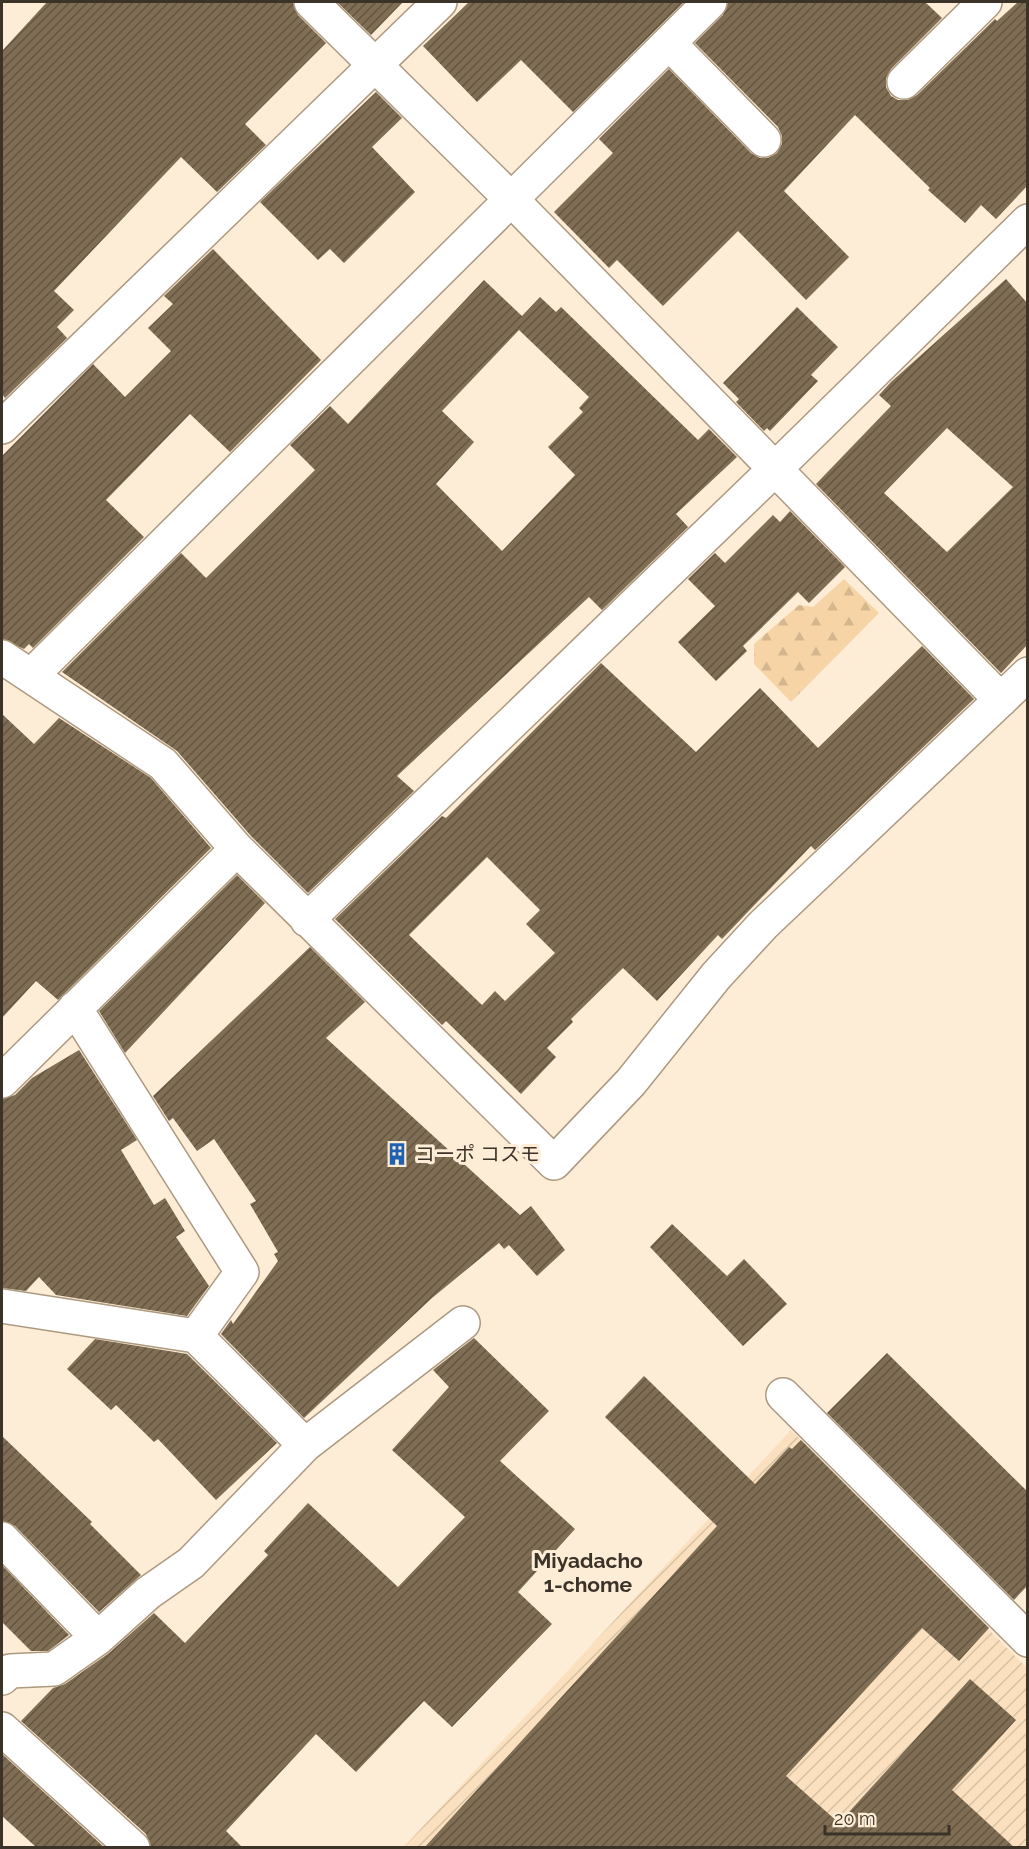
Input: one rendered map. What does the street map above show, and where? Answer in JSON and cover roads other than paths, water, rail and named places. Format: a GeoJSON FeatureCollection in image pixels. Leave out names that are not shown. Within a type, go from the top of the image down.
{"type":"FeatureCollection","features":[{"type":"Feature","properties":{"kind":"street"},"geometry":{"type":"LineString","coordinates":[[310,2],[512,200],[1002,700]]}},
{"type":"Feature","properties":{"kind":"street"},"geometry":{"type":"LineString","coordinates":[[2,427],[440,2]]}},
{"type":"Feature","properties":{"kind":"street"},"geometry":{"type":"LineString","coordinates":[[32,676],[710,2]]}},
{"type":"Feature","properties":{"kind":"street"},"geometry":{"type":"LineString","coordinates":[[904,82],[985,2]]}},
{"type":"Feature","properties":{"kind":"street"},"geometry":{"type":"LineString","coordinates":[[669,42],[764,140]]}},
{"type":"Feature","properties":{"kind":"street"},"geometry":{"type":"LineString","coordinates":[[307,920],[776,469],[1028,221]]}},
{"type":"Feature","properties":{"kind":"street"},"geometry":{"type":"LineString","coordinates":[[2,657],[163,764],[237,849],[554,1163],[631,1082],[716,976],[763,925],[1028,674]]}},
{"type":"Feature","properties":{"kind":"street"},"geometry":{"type":"LineString","coordinates":[[2,1081],[237,849]]}},
{"type":"Feature","properties":{"kind":"street"},"geometry":{"type":"LineString","coordinates":[[75,1008],[242,1272],[196,1336]]}},
{"type":"Feature","properties":{"kind":"street"},"geometry":{"type":"LineString","coordinates":[[2,1306],[196,1336],[305,1445]]}},
{"type":"Feature","properties":{"kind":"street"},"geometry":{"type":"LineString","coordinates":[[4,1670],[54,1669],[98,1638],[148,1593],[191,1563],[305,1445],[463,1323]]}},
{"type":"Feature","properties":{"kind":"street"},"geometry":{"type":"LineString","coordinates":[[783,1395],[1028,1640]]}},
{"type":"Feature","properties":{"kind":"street"},"geometry":{"type":"LineString","coordinates":[[2,1539],[98,1638]]}},
{"type":"Feature","properties":{"kind":"street"},"geometry":{"type":"LineString","coordinates":[[2,1729],[133,1848]]}},
{"type":"Feature","properties":{"kind":"place","name":"コーポ コスモ"},"geometry":{"type":"Point","coordinates":[397,1154]}},
{"type":"Feature","properties":{"kind":"district","name":"Miyadacho 1-chome"},"geometry":{"type":"Point","coordinates":[588,1572]}}]}
